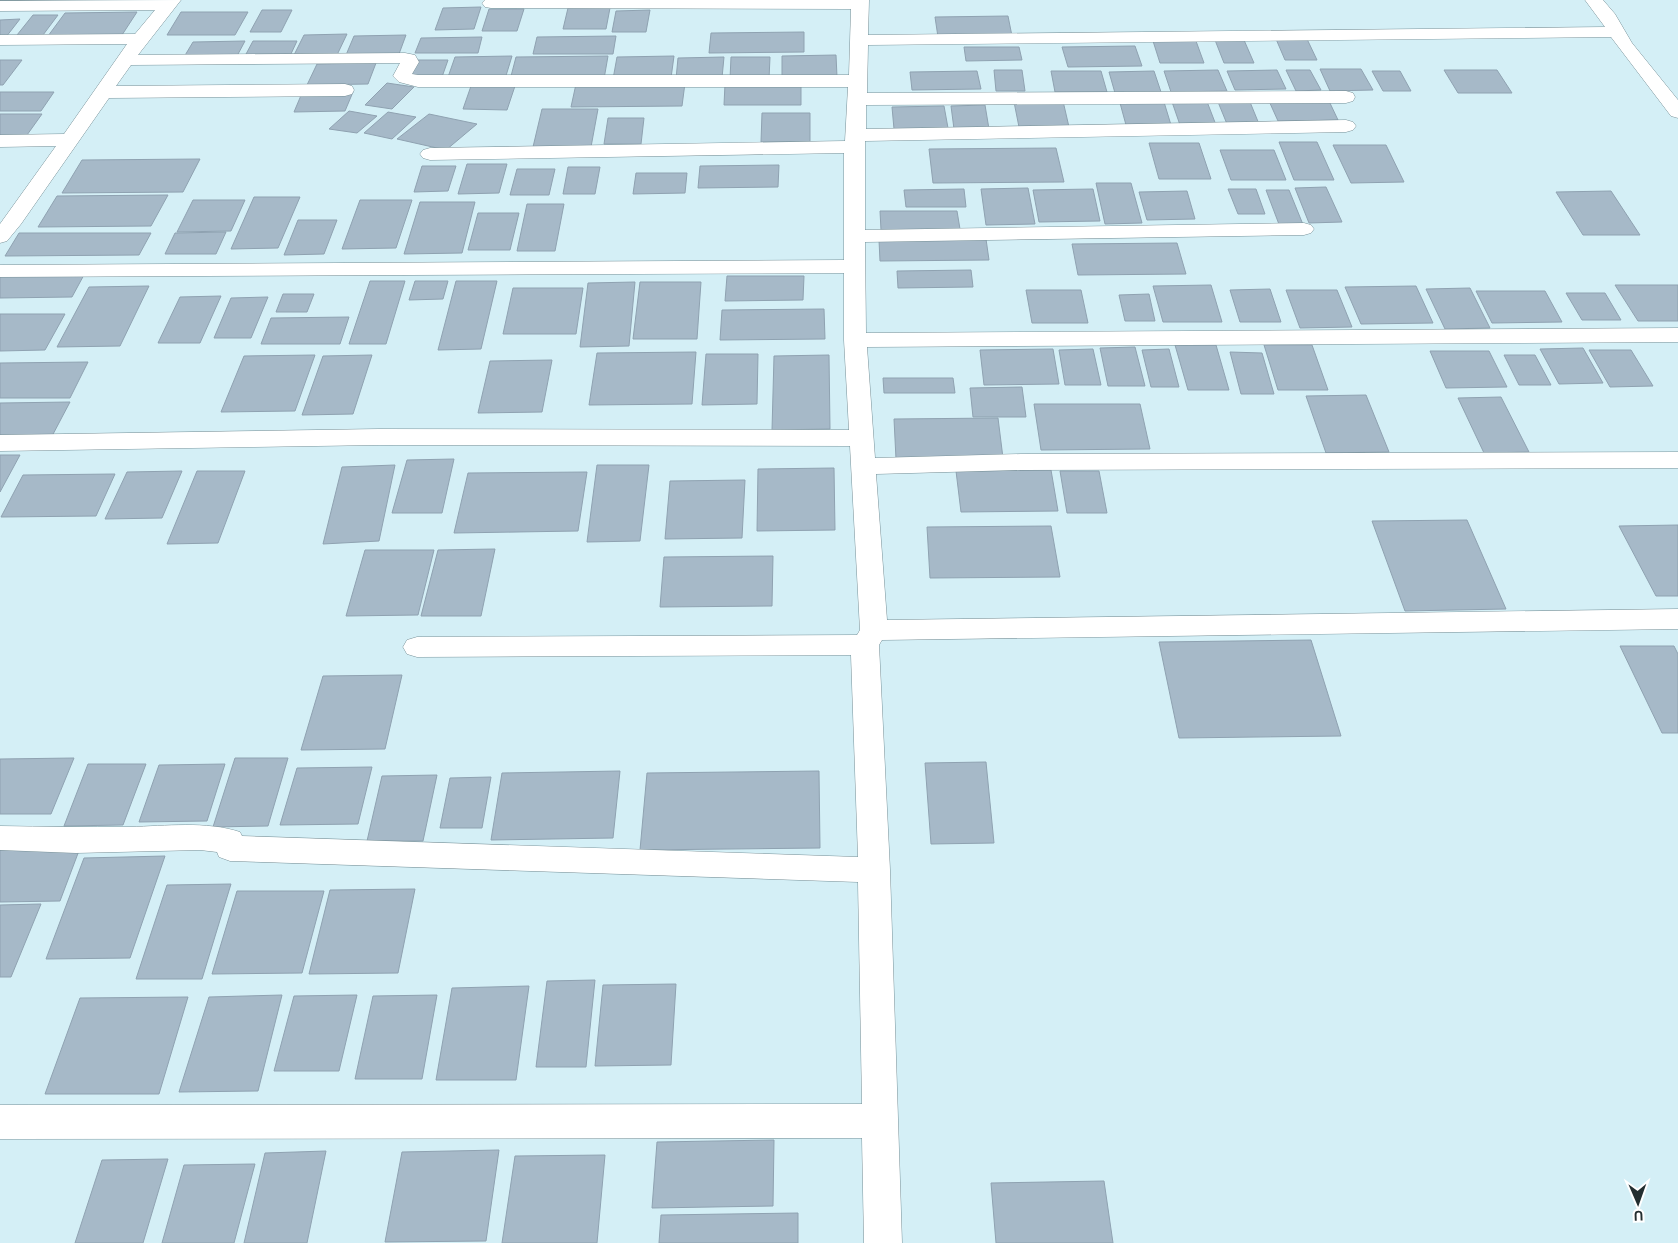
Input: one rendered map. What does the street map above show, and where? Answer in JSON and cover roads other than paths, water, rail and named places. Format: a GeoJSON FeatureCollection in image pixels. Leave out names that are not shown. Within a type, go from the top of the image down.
{"type":"FeatureCollection","features":[{"type":"Feature","properties":{"kind":"street"},"geometry":{"type":"LineString","coordinates":[[1594,0],[1606,14],[1624,45],[1678,112]]}},
{"type":"Feature","properties":{"kind":"street"},"geometry":{"type":"LineString","coordinates":[[492,3],[860,2],[855,141],[855,340],[861,438],[865,466],[883,1243]]}},
{"type":"Feature","properties":{"kind":"street"},"geometry":{"type":"LineString","coordinates":[[0,6],[170,3]]}},
{"type":"Feature","properties":{"kind":"street"},"geometry":{"type":"LineString","coordinates":[[0,237],[7,220],[68,140],[140,40],[170,3]]}},
{"type":"Feature","properties":{"kind":"street"},"geometry":{"type":"LineString","coordinates":[[860,40],[1617,32]]}},
{"type":"Feature","properties":{"kind":"street"},"geometry":{"type":"LineString","coordinates":[[0,40],[140,40]]}},
{"type":"Feature","properties":{"kind":"street"},"geometry":{"type":"LineString","coordinates":[[126,60],[405,58],[409,59],[410,62],[402,76],[418,81],[1346,97]]}},
{"type":"Feature","properties":{"kind":"street"},"geometry":{"type":"LineString","coordinates":[[103,92],[345,90]]}},
{"type":"Feature","properties":{"kind":"street"},"geometry":{"type":"LineString","coordinates":[[430,154],[1346,126]]}},
{"type":"Feature","properties":{"kind":"street"},"geometry":{"type":"LineString","coordinates":[[0,141],[68,140]]}},
{"type":"Feature","properties":{"kind":"street"},"geometry":{"type":"LineString","coordinates":[[854,236],[1304,229]]}},
{"type":"Feature","properties":{"kind":"street"},"geometry":{"type":"LineString","coordinates":[[0,271],[854,266]]}},
{"type":"Feature","properties":{"kind":"street"},"geometry":{"type":"LineString","coordinates":[[855,340],[1678,335]]}},
{"type":"Feature","properties":{"kind":"street"},"geometry":{"type":"LineString","coordinates":[[0,443],[379,436],[861,438]]}},
{"type":"Feature","properties":{"kind":"street"},"geometry":{"type":"LineString","coordinates":[[865,466],[1021,462],[1678,460]]}},
{"type":"Feature","properties":{"kind":"street"},"geometry":{"type":"LineString","coordinates":[[418,648],[1678,619]]}},
{"type":"Feature","properties":{"kind":"street"},"geometry":{"type":"LineString","coordinates":[[0,838],[76,840],[200,838],[229,841],[230,848],[874,870]]}},
{"type":"Feature","properties":{"kind":"street"},"geometry":{"type":"LineString","coordinates":[[0,1122],[881,1122]]}}]}
